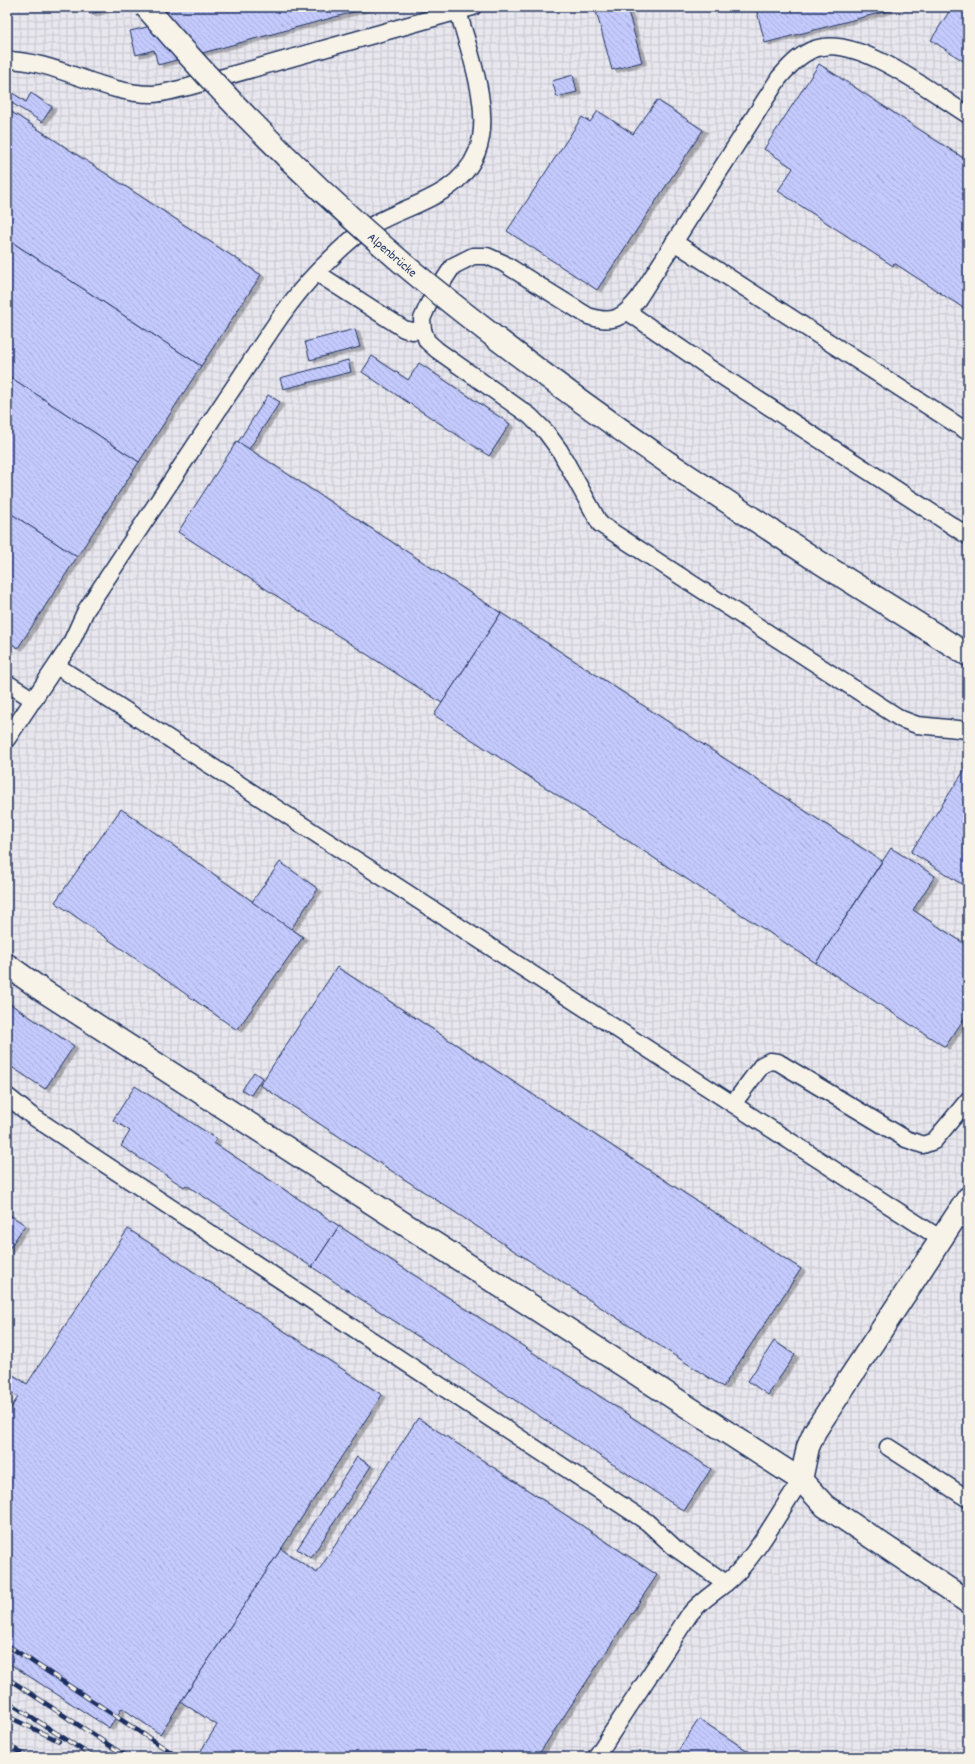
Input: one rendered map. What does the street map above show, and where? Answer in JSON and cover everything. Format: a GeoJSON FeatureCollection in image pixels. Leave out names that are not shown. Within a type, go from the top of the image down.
{"type":"FeatureCollection","features":[{"type":"Feature","properties":{"kind":"street","name":"Alpenbrücke"},"geometry":{"type":"LineString","coordinates":[[146,7],[253,124],[337,204],[407,267],[530,365],[670,464],[816,560],[968,655]]}},
{"type":"Feature","properties":{"kind":"street"},"geometry":{"type":"LineString","coordinates":[[7,965],[42,990],[801,1480],[825,1506],[968,1602]]}},
{"type":"Feature","properties":{"kind":"street"},"geometry":{"type":"LineString","coordinates":[[801,1480],[806,1452],[815,1431],[968,1198]]}},
{"type":"Feature","properties":{"kind":"lane"},"geometry":{"type":"LineString","coordinates":[[7,60],[50,67],[116,90],[153,94],[188,87],[466,9],[482,109],[481,137],[477,153],[466,170],[450,187],[425,201],[364,230],[343,247],[292,301],[86,610],[70,645],[7,739]]}},
{"type":"Feature","properties":{"kind":"lane"},"geometry":{"type":"LineString","coordinates":[[968,115],[881,61],[859,51],[840,46],[822,47],[807,52],[790,65],[779,78],[638,299],[628,312],[616,319],[601,320],[588,316],[503,263],[487,256],[473,256],[453,266],[429,303],[422,320],[423,330],[427,341],[437,350],[530,416],[546,432],[560,451],[600,524],[901,719],[917,725],[968,730]]}},
{"type":"Feature","properties":{"kind":"lane"},"geometry":{"type":"LineString","coordinates":[[674,242],[968,432]]}},
{"type":"Feature","properties":{"kind":"lane"},"geometry":{"type":"LineString","coordinates":[[317,273],[404,328],[412,331],[423,330]]}},
{"type":"Feature","properties":{"kind":"lane"},"geometry":{"type":"LineString","coordinates":[[628,312],[714,371],[968,536]]}},
{"type":"Feature","properties":{"kind":"lane"},"geometry":{"type":"LineString","coordinates":[[57,666],[941,1239]]}},
{"type":"Feature","properties":{"kind":"lane"},"geometry":{"type":"LineString","coordinates":[[7,683],[34,700]]}},
{"type":"Feature","properties":{"kind":"lane"},"geometry":{"type":"LineString","coordinates":[[733,1104],[762,1065],[770,1061],[906,1139],[923,1145],[934,1141],[968,1100]]}},
{"type":"Feature","properties":{"kind":"lane"},"geometry":{"type":"LineString","coordinates":[[7,1096],[32,1116],[647,1522],[674,1548],[726,1583]]}},
{"type":"Feature","properties":{"kind":"lane"},"geometry":{"type":"LineString","coordinates":[[888,1447],[968,1499]]}},
{"type":"Feature","properties":{"kind":"lane"},"geometry":{"type":"LineString","coordinates":[[596,1757],[689,1615],[702,1601],[726,1583],[746,1562],[801,1480]]}},
{"type":"Feature","properties":{"kind":"shaded area"},"geometry":{"type":"Polygon","coordinates":[[[7,7],[968,7],[968,1757],[7,1757],[7,7]]]}},
{"type":"Feature","properties":{"kind":"building"},"geometry":{"type":"Polygon","coordinates":[[[88,7],[116,7],[90,14],[88,7]]]}},
{"type":"Feature","properties":{"kind":"building"},"geometry":{"type":"Polygon","coordinates":[[[142,7],[372,7],[158,65],[154,50],[136,55],[130,31],[147,27],[142,7]]]}},
{"type":"Feature","properties":{"kind":"building"},"geometry":{"type":"Polygon","coordinates":[[[595,7],[627,7],[642,62],[612,70],[595,7]]]}},
{"type":"Feature","properties":{"kind":"building"},"geometry":{"type":"Polygon","coordinates":[[[902,7],[765,43],[756,8],[902,7]]]}},
{"type":"Feature","properties":{"kind":"building"},"geometry":{"type":"Polygon","coordinates":[[[952,7],[968,7],[968,64],[931,40],[952,7]]]}},
{"type":"Feature","properties":{"kind":"building"},"geometry":{"type":"Polygon","coordinates":[[[819,64],[963,158],[964,155],[968,158],[968,311],[894,263],[893,266],[778,191],[793,168],[764,149],[819,64]]]}},
{"type":"Feature","properties":{"kind":"building"},"geometry":{"type":"Polygon","coordinates":[[[573,75],[577,92],[557,97],[552,81],[573,75]]]}},
{"type":"Feature","properties":{"kind":"building"},"geometry":{"type":"Polygon","coordinates":[[[11,92],[26,102],[31,93],[52,107],[42,122],[7,100],[11,92]]]}},
{"type":"Feature","properties":{"kind":"building"},"geometry":{"type":"Polygon","coordinates":[[[657,100],[703,130],[597,290],[507,231],[582,117],[590,122],[598,111],[633,134],[657,100]]]}},
{"type":"Feature","properties":{"kind":"building"},"geometry":{"type":"Polygon","coordinates":[[[7,109],[261,275],[201,366],[7,239],[7,109]]]}},
{"type":"Feature","properties":{"kind":"building"},"geometry":{"type":"Polygon","coordinates":[[[7,239],[201,366],[139,462],[7,375],[7,239]]]}},
{"type":"Feature","properties":{"kind":"building"},"geometry":{"type":"Polygon","coordinates":[[[355,329],[360,347],[310,360],[305,342],[355,329]]]}},
{"type":"Feature","properties":{"kind":"building"},"geometry":{"type":"Polygon","coordinates":[[[372,356],[408,380],[419,363],[510,424],[489,456],[362,372],[372,356]]]}},
{"type":"Feature","properties":{"kind":"building"},"geometry":{"type":"Polygon","coordinates":[[[348,360],[351,372],[283,389],[280,378],[348,360]]]}},
{"type":"Feature","properties":{"kind":"building"},"geometry":{"type":"Polygon","coordinates":[[[7,375],[139,462],[77,557],[7,511],[7,375]]]}},
{"type":"Feature","properties":{"kind":"building"},"geometry":{"type":"Polygon","coordinates":[[[268,395],[280,402],[249,449],[238,442],[268,395]]]}},
{"type":"Feature","properties":{"kind":"building"},"geometry":{"type":"Polygon","coordinates":[[[237,441],[501,613],[442,703],[178,532],[237,441]]]}},
{"type":"Feature","properties":{"kind":"building"},"geometry":{"type":"Polygon","coordinates":[[[7,511],[77,557],[18,648],[7,641],[7,511]]]}},
{"type":"Feature","properties":{"kind":"building"},"geometry":{"type":"Polygon","coordinates":[[[501,613],[882,861],[816,963],[434,715],[501,613]]]}},
{"type":"Feature","properties":{"kind":"building"},"geometry":{"type":"Polygon","coordinates":[[[968,765],[968,883],[966,887],[911,852],[968,765]]]}},
{"type":"Feature","properties":{"kind":"building"},"geometry":{"type":"Polygon","coordinates":[[[121,809],[303,937],[237,1030],[55,902],[121,809]]]}},
{"type":"Feature","properties":{"kind":"building"},"geometry":{"type":"Polygon","coordinates":[[[891,848],[935,876],[913,910],[968,946],[968,1013],[945,1047],[816,963],[891,848]]]}},
{"type":"Feature","properties":{"kind":"building"},"geometry":{"type":"Polygon","coordinates":[[[280,862],[318,889],[291,929],[252,902],[280,862]]]}},
{"type":"Feature","properties":{"kind":"building"},"geometry":{"type":"Polygon","coordinates":[[[337,967],[801,1269],[723,1387],[260,1085],[337,967]]]}},
{"type":"Feature","properties":{"kind":"building"},"geometry":{"type":"Polygon","coordinates":[[[7,1002],[74,1046],[45,1089],[7,1064],[13,1052],[7,1048],[7,1002]]]}},
{"type":"Feature","properties":{"kind":"building"},"geometry":{"type":"Polygon","coordinates":[[[254,1072],[262,1078],[251,1095],[242,1090],[254,1072]]]}},
{"type":"Feature","properties":{"kind":"building"},"geometry":{"type":"Polygon","coordinates":[[[135,1086],[217,1139],[214,1143],[339,1226],[312,1267],[186,1185],[184,1187],[121,1146],[130,1131],[113,1120],[135,1086]]]}},
{"type":"Feature","properties":{"kind":"building"},"geometry":{"type":"Polygon","coordinates":[[[7,1213],[25,1225],[7,1252],[7,1213]]]}},
{"type":"Feature","properties":{"kind":"building"},"geometry":{"type":"Polygon","coordinates":[[[339,1226],[711,1469],[684,1511],[312,1267],[339,1226]]]}},
{"type":"Feature","properties":{"kind":"building"},"geometry":{"type":"Polygon","coordinates":[[[128,1229],[382,1395],[160,1734],[122,1708],[109,1728],[7,1662],[7,1414],[18,1397],[7,1390],[7,1371],[27,1384],[128,1229]]]}},
{"type":"Feature","properties":{"kind":"building"},"geometry":{"type":"Polygon","coordinates":[[[774,1341],[795,1355],[768,1395],[748,1381],[774,1341]]]}},
{"type":"Feature","properties":{"kind":"building"},"geometry":{"type":"Polygon","coordinates":[[[968,1347],[968,1360],[962,1356],[968,1347]]]}},
{"type":"Feature","properties":{"kind":"building"},"geometry":{"type":"Polygon","coordinates":[[[418,1418],[657,1575],[537,1757],[197,1757],[217,1725],[181,1702],[281,1549],[317,1573],[418,1418]]]}},
{"type":"Feature","properties":{"kind":"building"},"geometry":{"type":"Polygon","coordinates":[[[357,1457],[371,1466],[311,1558],[297,1549],[357,1457]]]}},
{"type":"Feature","properties":{"kind":"building"},"geometry":{"type":"Polygon","coordinates":[[[699,1719],[757,1757],[674,1757],[699,1719]]]}},
{"type":"Feature","properties":{"kind":"railway"},"geometry":{"type":"LineString","coordinates":[[7,1645],[178,1757]]}},
{"type":"Feature","properties":{"kind":"railway"},"geometry":{"type":"LineString","coordinates":[[7,1678],[127,1757]]}},
{"type":"Feature","properties":{"kind":"railway"},"geometry":{"type":"LineString","coordinates":[[7,1701],[93,1757]]}},
{"type":"Feature","properties":{"kind":"railway"},"geometry":{"type":"LineString","coordinates":[[7,1716],[59,1741]]}},
{"type":"Feature","properties":{"kind":"railway"},"geometry":{"type":"LineString","coordinates":[[7,1744],[27,1757]]}}]}
